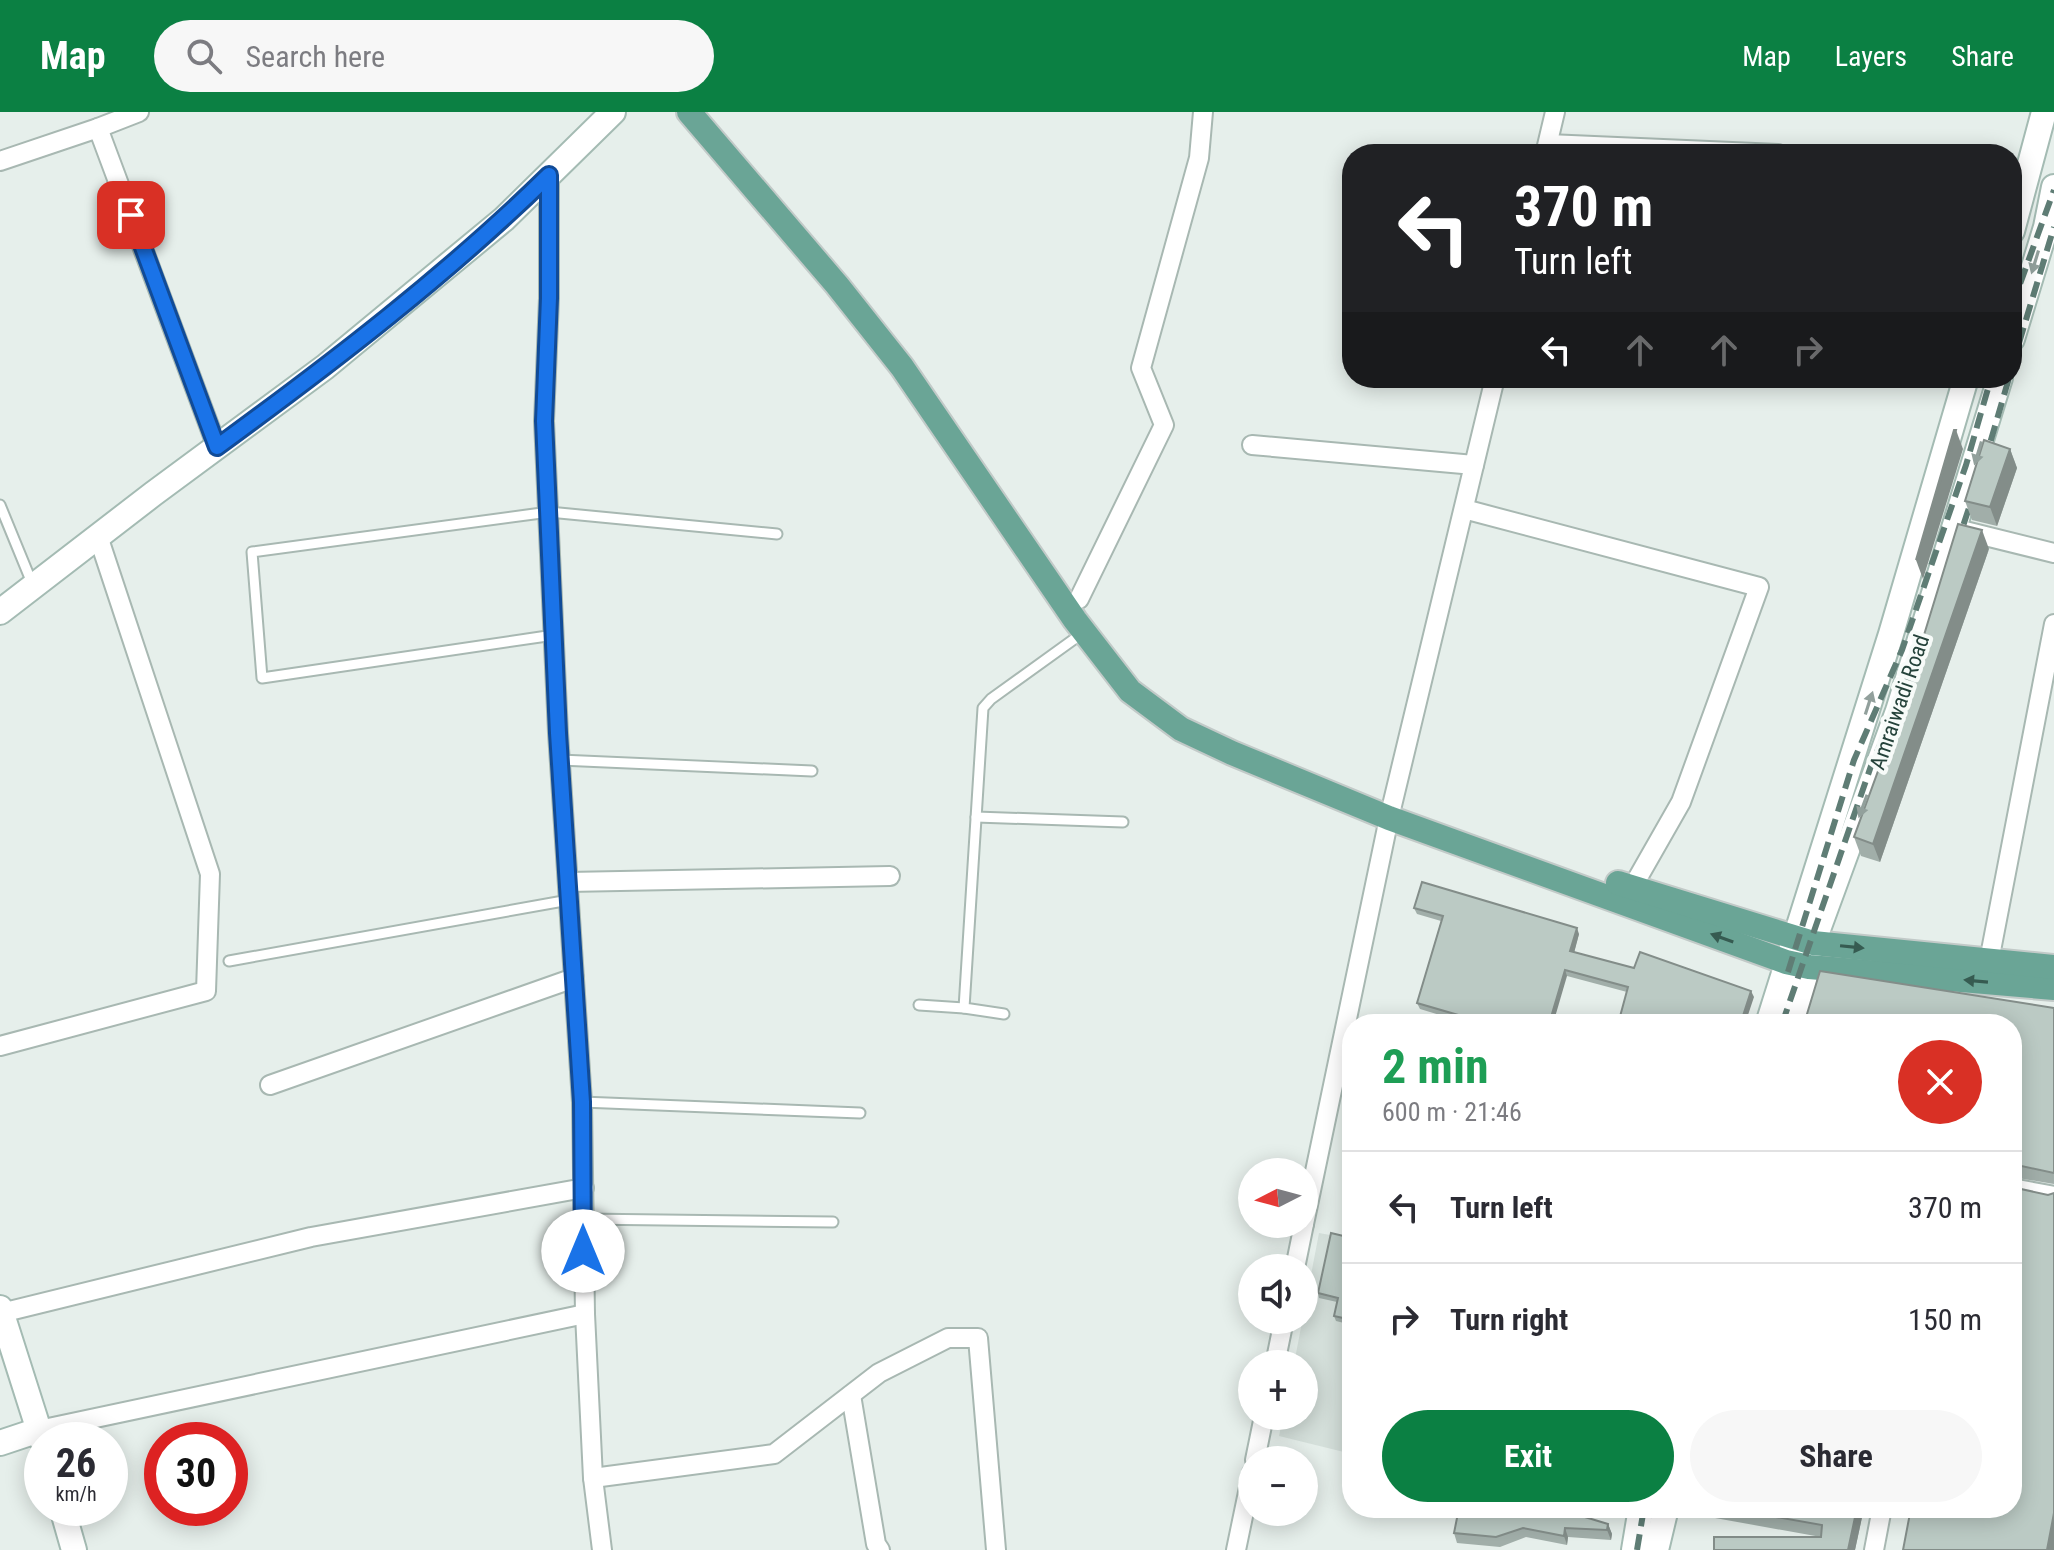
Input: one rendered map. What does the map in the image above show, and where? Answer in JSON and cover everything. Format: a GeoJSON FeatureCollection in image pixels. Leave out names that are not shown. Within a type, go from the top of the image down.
{"type":"FeatureCollection","features":[{"type":"Feature","properties":{"kind":"main road"},"geometry":{"type":"LineString","coordinates":[[0,612],[337,358],[504,219],[613,112]]}},
{"type":"Feature","properties":{"kind":"main road"},"geometry":{"type":"LineString","coordinates":[[689,112],[837,285],[902,367],[1084,632],[1130,691],[1181,729],[1232,753],[1801,952],[2054,988]]}},
{"type":"Feature","properties":{"kind":"main road"},"geometry":{"type":"LineString","coordinates":[[709,112],[849,274],[915,358],[1079,599],[1141,680],[1189,715],[1391,810],[1632,888],[1801,952],[2054,967]]}},
{"type":"Feature","properties":{"kind":"main road"},"geometry":{"type":"LineString","coordinates":[[2022,175],[2044,112]]}},
{"type":"Feature","properties":{"kind":"main road"},"geometry":{"type":"LineString","coordinates":[[2022,306],[2048,219],[2054,187]]}},
{"type":"Feature","properties":{"kind":"main road"},"geometry":{"type":"LineString","coordinates":[[1773,1014],[1801,952],[1963,388]]}},
{"type":"Feature","properties":{"kind":"main road","name":"Amraiwadi Road"},"geometry":{"type":"LineString","coordinates":[[1795,1014],[1801,952],[1898,711],[1997,388]]}},
{"type":"Feature","properties":{"kind":"main road"},"geometry":{"type":"LineString","coordinates":[[1,1310],[37,1422]]}},
{"type":"Feature","properties":{"kind":"main road"},"geometry":{"type":"LineString","coordinates":[[0,1443],[24,1438]]}},
{"type":"Feature","properties":{"kind":"main road"},"geometry":{"type":"LineString","coordinates":[[1634,1550],[1639,1518]]}},
{"type":"Feature","properties":{"kind":"main road"},"geometry":{"type":"LineString","coordinates":[[1656,1550],[1664,1518]]}},
{"type":"Feature","properties":{"kind":"main road"},"geometry":{"type":"LineString","coordinates":[[67,1526],[74,1550]]}},
{"type":"Feature","properties":{"kind":"street"},"geometry":{"type":"LineString","coordinates":[[0,161],[139,112]]}},
{"type":"Feature","properties":{"kind":"street"},"geometry":{"type":"LineString","coordinates":[[1079,599],[1164,425],[1141,368],[1199,158],[1203,112]]}},
{"type":"Feature","properties":{"kind":"street"},"geometry":{"type":"LineString","coordinates":[[1547,144],[1555,112]]}},
{"type":"Feature","properties":{"kind":"street"},"geometry":{"type":"LineString","coordinates":[[98,128],[217,447]]}},
{"type":"Feature","properties":{"kind":"street"},"geometry":{"type":"LineString","coordinates":[[549,175],[549,298],[544,421],[560,760],[582,1102],[585,1314],[593,1478],[602,1550]]}},
{"type":"Feature","properties":{"kind":"street"},"geometry":{"type":"LineString","coordinates":[[1348,1014],[1391,810],[1493,388]]}},
{"type":"Feature","properties":{"kind":"street"},"geometry":{"type":"LineString","coordinates":[[1252,445],[1474,465]]}},
{"type":"Feature","properties":{"kind":"street"},"geometry":{"type":"LineString","coordinates":[[1464,509],[1759,587],[1681,802],[1632,888]]}},
{"type":"Feature","properties":{"kind":"street"},"geometry":{"type":"LineString","coordinates":[[1954,528],[2054,553]]}},
{"type":"Feature","properties":{"kind":"street"},"geometry":{"type":"LineString","coordinates":[[0,1046],[206,991],[210,874],[98,536]]}},
{"type":"Feature","properties":{"kind":"street"},"geometry":{"type":"LineString","coordinates":[[1989,961],[2054,624]]}},
{"type":"Feature","properties":{"kind":"street"},"geometry":{"type":"LineString","coordinates":[[568,891],[890,876]]}},
{"type":"Feature","properties":{"kind":"street"},"geometry":{"type":"LineString","coordinates":[[270,1085],[574,978]]}},
{"type":"Feature","properties":{"kind":"street"},"geometry":{"type":"LineString","coordinates":[[1318,1158],[1342,1043]]}},
{"type":"Feature","properties":{"kind":"street"},"geometry":{"type":"LineString","coordinates":[[1,1310],[311,1237],[584,1188]]}},
{"type":"Feature","properties":{"kind":"street"},"geometry":{"type":"LineString","coordinates":[[2022,1190],[2054,1196]]}},
{"type":"Feature","properties":{"kind":"street"},"geometry":{"type":"LineString","coordinates":[[99,1422],[585,1314]]}},
{"type":"Feature","properties":{"kind":"street"},"geometry":{"type":"LineString","coordinates":[[593,1478],[774,1454],[879,1373],[948,1338],[978,1338],[996,1550]]}},
{"type":"Feature","properties":{"kind":"street"},"geometry":{"type":"LineString","coordinates":[[851,1395],[876,1544],[880,1550]]}},
{"type":"Feature","properties":{"kind":"street"},"geometry":{"type":"LineString","coordinates":[[1874,1550],[1880,1518]]}},
{"type":"Feature","properties":{"kind":"street"},"geometry":{"type":"LineString","coordinates":[[1236,1550],[1241,1526]]}},
{"type":"Feature","properties":{"kind":"lane"},"geometry":{"type":"LineString","coordinates":[[0,505],[33,586]]}},
{"type":"Feature","properties":{"kind":"lane"},"geometry":{"type":"LineString","coordinates":[[554,635],[262,678],[252,552],[549,512],[777,534]]}},
{"type":"Feature","properties":{"kind":"lane"},"geometry":{"type":"LineString","coordinates":[[964,1008],[983,708],[1084,632]]}},
{"type":"Feature","properties":{"kind":"lane"},"geometry":{"type":"LineString","coordinates":[[560,760],[812,771]]}},
{"type":"Feature","properties":{"kind":"lane"},"geometry":{"type":"LineString","coordinates":[[976,817],[1123,822]]}},
{"type":"Feature","properties":{"kind":"lane"},"geometry":{"type":"LineString","coordinates":[[229,961],[568,891]]}},
{"type":"Feature","properties":{"kind":"lane"},"geometry":{"type":"LineString","coordinates":[[919,1005],[1004,1014]]}},
{"type":"Feature","properties":{"kind":"lane"},"geometry":{"type":"LineString","coordinates":[[582,1102],[860,1113]]}},
{"type":"Feature","properties":{"kind":"lane"},"geometry":{"type":"LineString","coordinates":[[583,1219],[833,1222]]}},
{"type":"Feature","properties":{"kind":"shaded area"},"geometry":{"type":"Polygon","coordinates":[[[1319,1233],[1342,1237],[1342,1452],[1279,1436],[1280,1430],[1318,1430],[1318,1350],[1297,1350],[1300,1334],[1318,1334],[1318,1254],[1315,1254],[1319,1233]]]}},
{"type":"Feature","properties":{"kind":"building"},"geometry":{"type":"Polygon","coordinates":[[[1954,430],[1956,430],[1916,560],[1954,430]]]}},
{"type":"Feature","properties":{"kind":"building"},"geometry":{"type":"Polygon","coordinates":[[[1984,440],[2010,449],[1990,507],[1965,501],[1984,440]]]}},
{"type":"Feature","properties":{"kind":"building"},"geometry":{"type":"Polygon","coordinates":[[[1958,524],[1982,530],[1873,844],[1854,837],[1905,697],[1958,524]]]}},
{"type":"Feature","properties":{"kind":"building"},"geometry":{"type":"Polygon","coordinates":[[[1422,882],[1577,928],[1570,951],[1634,968],[1640,952],[1751,991],[1744,1014],[1621,1014],[1628,987],[1565,970],[1552,1014],[1455,1014],[1417,1003],[1443,916],[1414,908],[1422,882]]]}},
{"type":"Feature","properties":{"kind":"building"},"geometry":{"type":"Polygon","coordinates":[[[1820,971],[2054,1008],[2054,1173],[2022,1166],[2022,1014],[1807,1014],[1820,971]]]}},
{"type":"Feature","properties":{"kind":"building"},"geometry":{"type":"Polygon","coordinates":[[[2022,1189],[2048,1195],[2054,1193],[2054,1513],[2047,1550],[1903,1550],[1909,1518],[2022,1518],[2022,1189]]]}},
{"type":"Feature","properties":{"kind":"building"},"geometry":{"type":"Polygon","coordinates":[[[1331,1233],[1342,1236],[1342,1318],[1334,1316],[1338,1298],[1318,1293],[1331,1233]]]}},
{"type":"Feature","properties":{"kind":"building"},"geometry":{"type":"Polygon","coordinates":[[[1457,1518],[1588,1518],[1608,1524],[1607,1530],[1565,1528],[1564,1536],[1523,1528],[1496,1537],[1454,1533],[1457,1518]]]}},
{"type":"Feature","properties":{"kind":"building"},"geometry":{"type":"Polygon","coordinates":[[[1782,1518],[1855,1518],[1848,1550],[1714,1550],[1714,1537],[1821,1537],[1822,1525],[1782,1518]]]}},
{"type":"Feature","properties":{"kind":"railway"},"geometry":{"type":"LineString","coordinates":[[2022,278],[2054,190]]}},
{"type":"Feature","properties":{"kind":"railway"},"geometry":{"type":"LineString","coordinates":[[2022,333],[2054,227]]}},
{"type":"Feature","properties":{"kind":"railway"},"geometry":{"type":"LineString","coordinates":[[1788,972],[1854,760],[1902,650],[1966,465],[1988,388]]}},
{"type":"Feature","properties":{"kind":"railway"},"geometry":{"type":"LineString","coordinates":[[1984,464],[2006,388]]}},
{"type":"Feature","properties":{"kind":"railway"},"geometry":{"type":"LineString","coordinates":[[1956,547],[1975,490]]}},
{"type":"Feature","properties":{"kind":"railway"},"geometry":{"type":"LineString","coordinates":[[1785,1014],[1871,766],[1922,645]]}},
{"type":"Feature","properties":{"kind":"railway"},"geometry":{"type":"LineString","coordinates":[[1637,1550],[1642,1518]]}},
{"type":"Feature","properties":{"kind":"route"},"geometry":{"type":"LineString","coordinates":[[131,215],[217,447],[325,367],[504,219],[549,175],[549,298],[544,421],[558,733],[582,1102],[583,1251]]}}]}
